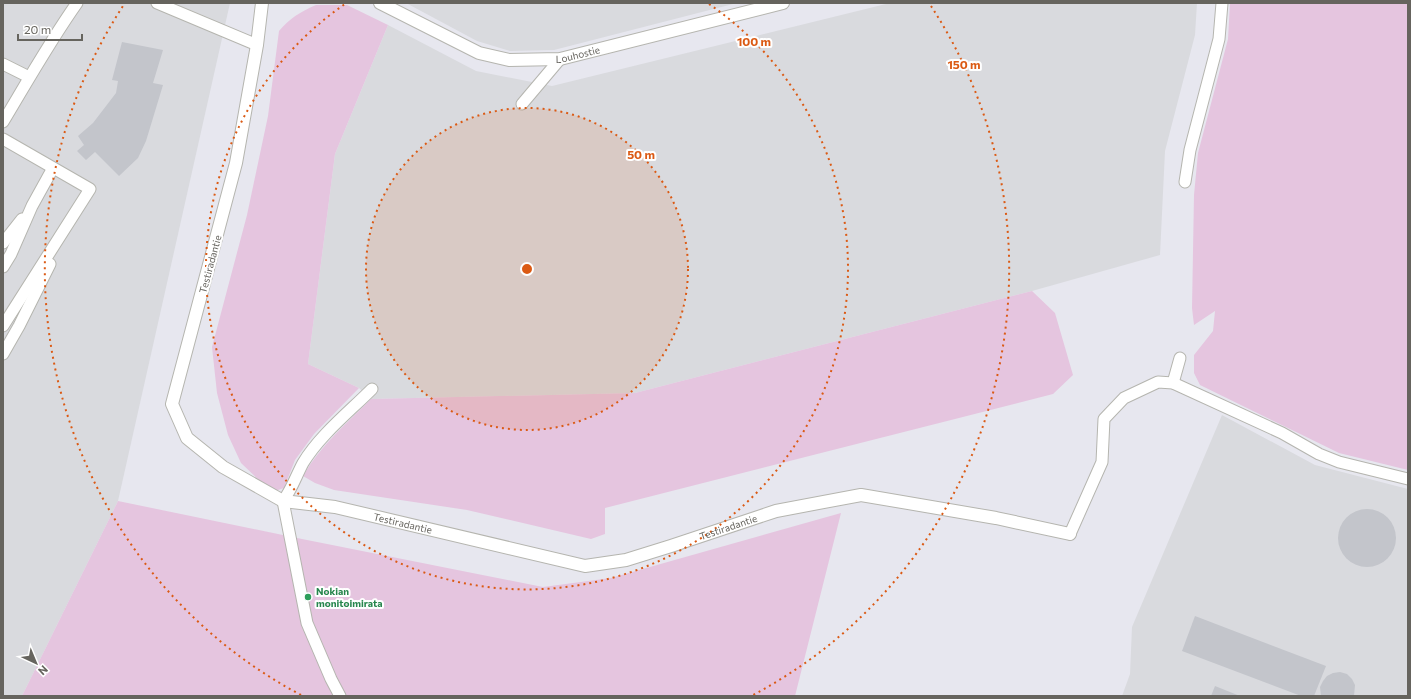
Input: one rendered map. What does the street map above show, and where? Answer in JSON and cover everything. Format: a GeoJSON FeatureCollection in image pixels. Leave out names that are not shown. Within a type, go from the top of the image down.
{"type":"FeatureCollection","features":[{"type":"Feature","properties":{"kind":"street","name":"Testiradantie"},"geometry":{"type":"LineString","coordinates":[[262,3],[257,44],[236,163],[172,404],[187,438],[223,466],[283,501],[335,507],[585,566],[626,560],[776,511],[861,495],[996,518],[1070,534]]}},
{"type":"Feature","properties":{"kind":"street","name":"Louhostie"},"geometry":{"type":"LineString","coordinates":[[380,3],[479,53],[509,60],[560,59],[783,3]]}},
{"type":"Feature","properties":{"kind":"lane"},"geometry":{"type":"LineString","coordinates":[[3,122],[29,77],[77,3]]}},
{"type":"Feature","properties":{"kind":"lane"},"geometry":{"type":"LineString","coordinates":[[157,3],[257,44]]}},
{"type":"Feature","properties":{"kind":"lane"},"geometry":{"type":"LineString","coordinates":[[1185,182],[1190,150],[1219,38],[1222,3]]}},
{"type":"Feature","properties":{"kind":"lane"},"geometry":{"type":"LineString","coordinates":[[522,104],[560,59]]}},
{"type":"Feature","properties":{"kind":"lane"},"geometry":{"type":"LineString","coordinates":[[3,64],[29,77]]}},
{"type":"Feature","properties":{"kind":"lane"},"geometry":{"type":"LineString","coordinates":[[3,139],[90,189],[3,326]]}},
{"type":"Feature","properties":{"kind":"lane"},"geometry":{"type":"LineString","coordinates":[[3,267],[11,254],[32,206],[52,168]]}},
{"type":"Feature","properties":{"kind":"lane"},"geometry":{"type":"LineString","coordinates":[[3,243],[32,206]]}},
{"type":"Feature","properties":{"kind":"lane"},"geometry":{"type":"LineString","coordinates":[[3,354],[19,326],[75,213]]}},
{"type":"Feature","properties":{"kind":"lane"},"geometry":{"type":"LineString","coordinates":[[1173,383],[1180,358]]}},
{"type":"Feature","properties":{"kind":"lane"},"geometry":{"type":"LineString","coordinates":[[1070,534],[1102,462],[1104,419],[1124,398],[1158,382],[1173,383],[1282,433],[1318,454],[1339,462],[1408,479]]}},
{"type":"Feature","properties":{"kind":"lane"},"geometry":{"type":"LineString","coordinates":[[340,696],[331,680],[307,623],[283,501],[290,492],[303,463],[322,438],[372,389]]}},
{"type":"Feature","properties":{"kind":"shaded area"},"geometry":{"type":"Polygon","coordinates":[[[3,3],[230,3],[118,501],[22,696],[3,696],[3,3]]]}},
{"type":"Feature","properties":{"kind":"shaded area"},"geometry":{"type":"Polygon","coordinates":[[[406,3],[737,3],[554,50],[510,51],[477,41],[406,3]]]}},
{"type":"Feature","properties":{"kind":"shaded area"},"geometry":{"type":"Polygon","coordinates":[[[890,3],[1197,3],[1195,35],[1165,151],[1160,255],[1032,291],[635,393],[371,399],[359,388],[308,364],[335,154],[388,25],[476,71],[552,86],[890,3]]]}},
{"type":"Feature","properties":{"kind":"shaded area"},"geometry":{"type":"Polygon","coordinates":[[[1230,3],[1408,3],[1408,470],[1339,453],[1200,385],[1194,373],[1194,355],[1213,331],[1215,311],[1194,325],[1192,308],[1194,195],[1198,153],[1228,39],[1230,3]]]}},
{"type":"Feature","properties":{"kind":"shaded area"},"geometry":{"type":"Polygon","coordinates":[[[316,5],[347,5],[388,25],[335,154],[308,364],[359,388],[314,434],[295,460],[284,488],[275,491],[263,484],[241,463],[228,435],[217,393],[212,347],[247,215],[268,116],[279,31],[287,22],[305,10],[316,5]]]}},
{"type":"Feature","properties":{"kind":"shaded area"},"geometry":{"type":"Polygon","coordinates":[[[1032,291],[1055,313],[1073,375],[1053,394],[605,508],[605,534],[591,539],[467,510],[334,490],[315,483],[303,476],[317,455],[343,426],[371,399],[635,393],[1032,291]]]}},
{"type":"Feature","properties":{"kind":"shaded area"},"geometry":{"type":"Polygon","coordinates":[[[1222,415],[1315,465],[1408,489],[1408,696],[1122,696],[1130,674],[1132,627],[1222,415]]]}},
{"type":"Feature","properties":{"kind":"shaded area","name":"Nokian monitoimirata"},"geometry":{"type":"Polygon","coordinates":[[[118,501],[543,587],[611,578],[841,513],[795,696],[22,696],[118,501]]]}},
{"type":"Feature","properties":{"kind":"building"},"geometry":{"type":"Polygon","coordinates":[[[122,42],[163,50],[153,83],[163,85],[146,141],[138,158],[119,176],[95,152],[86,160],[77,151],[84,145],[78,136],[93,123],[116,93],[118,81],[112,80],[122,42]]]}},
{"type":"Feature","properties":{"kind":"building"},"geometry":{"type":"Polygon","coordinates":[[[1367,509],[1378,511],[1391,522],[1394,527],[1396,538],[1394,549],[1383,562],[1378,565],[1367,567],[1356,565],[1343,554],[1340,549],[1338,538],[1340,527],[1351,514],[1356,511],[1367,509]]]}},
{"type":"Feature","properties":{"kind":"building"},"geometry":{"type":"Polygon","coordinates":[[[1195,616],[1326,666],[1314,696],[1301,696],[1182,651],[1195,616]]]}},
{"type":"Feature","properties":{"kind":"building"},"geometry":{"type":"Polygon","coordinates":[[[1340,672],[1347,674],[1352,679],[1355,685],[1354,696],[1321,696],[1320,687],[1323,681],[1327,676],[1340,672]]]}},
{"type":"Feature","properties":{"kind":"building"},"geometry":{"type":"Polygon","coordinates":[[[1215,686],[1240,696],[1211,696],[1215,686]]]}},
{"type":"Feature","properties":{"kind":"place","name":"Nokian monitoimirata"},"geometry":{"type":"Point","coordinates":[308,597]}}]}
